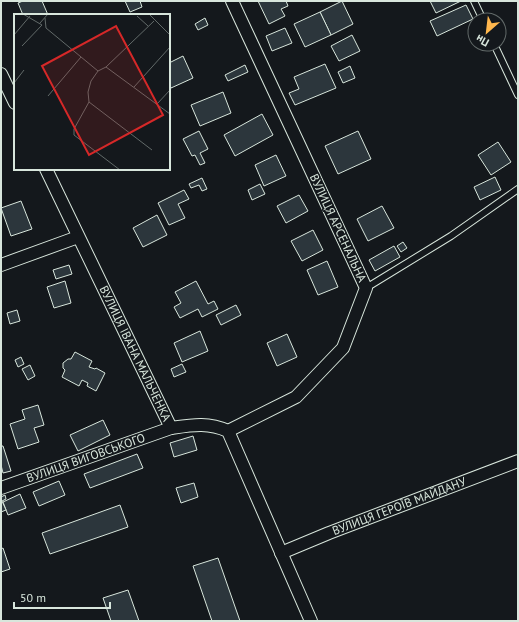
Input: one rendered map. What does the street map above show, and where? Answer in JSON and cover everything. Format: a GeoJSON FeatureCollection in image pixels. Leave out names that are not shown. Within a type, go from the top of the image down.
{"type":"FeatureCollection","features":[{"type":"Feature","properties":{"kind":"street","name":"ВУЛИЦЯ АРСЕНАЛЬНА"},"geometry":{"type":"LineString","coordinates":[[228,431],[296,397],[343,348],[366,288],[232,1]]}},
{"type":"Feature","properties":{"kind":"street"},"geometry":{"type":"LineString","coordinates":[[2,76],[14,101]]}},
{"type":"Feature","properties":{"kind":"street","name":"ВУЛИЦЯ ІВАНА МАЛЬЧЕНКА"},"geometry":{"type":"LineString","coordinates":[[46,170],[171,428],[200,424],[220,427],[228,431]]}},
{"type":"Feature","properties":{"kind":"street"},"geometry":{"type":"LineString","coordinates":[[1,265],[78,237]]}},
{"type":"Feature","properties":{"kind":"street","name":"ВУЛИЦЯ ВИГОВСЬКОГО"},"geometry":{"type":"LineString","coordinates":[[1,488],[171,428]]}},
{"type":"Feature","properties":{"kind":"street"},"geometry":{"type":"LineString","coordinates":[[228,431],[311,621]]}},
{"type":"Feature","properties":{"kind":"street","name":"ВУЛИЦЯ ГЕРОЇВ МАЙДАНУ"},"geometry":{"type":"LineString","coordinates":[[281,553],[329,533],[518,461]]}},
{"type":"Feature","properties":{"kind":"lane"},"geometry":{"type":"LineString","coordinates":[[474,1],[479,12]]}},
{"type":"Feature","properties":{"kind":"lane"},"geometry":{"type":"LineString","coordinates":[[498,52],[518,95]]}},
{"type":"Feature","properties":{"kind":"lane"},"geometry":{"type":"LineString","coordinates":[[366,288],[451,236],[518,189]]}},
{"type":"Feature","properties":{"kind":"building"},"geometry":{"type":"Polygon","coordinates":[[[23,1],[42,1],[48,14],[23,14],[18,3],[23,1]]]}},
{"type":"Feature","properties":{"kind":"building"},"geometry":{"type":"Polygon","coordinates":[[[125,1],[140,1],[142,7],[130,12],[125,1]]]}},
{"type":"Feature","properties":{"kind":"building"},"geometry":{"type":"Polygon","coordinates":[[[258,1],[286,1],[288,6],[281,9],[285,16],[269,24],[258,1]]]}},
{"type":"Feature","properties":{"kind":"building"},"geometry":{"type":"Polygon","coordinates":[[[342,1],[353,24],[331,35],[320,12],[342,1]]]}},
{"type":"Feature","properties":{"kind":"building"},"geometry":{"type":"Polygon","coordinates":[[[430,1],[461,1],[436,13],[430,1]]]}},
{"type":"Feature","properties":{"kind":"building"},"geometry":{"type":"Polygon","coordinates":[[[466,5],[470,12],[467,12],[467,22],[437,36],[430,21],[466,5]]]}},
{"type":"Feature","properties":{"kind":"building"},"geometry":{"type":"Polygon","coordinates":[[[320,12],[331,35],[305,47],[294,24],[320,12]]]}},
{"type":"Feature","properties":{"kind":"building"},"geometry":{"type":"Polygon","coordinates":[[[205,18],[208,25],[198,30],[195,24],[205,18]]]}},
{"type":"Feature","properties":{"kind":"building"},"geometry":{"type":"Polygon","coordinates":[[[285,28],[292,43],[272,51],[266,36],[285,28]]]}},
{"type":"Feature","properties":{"kind":"building"},"geometry":{"type":"Polygon","coordinates":[[[352,35],[360,51],[339,61],[331,46],[352,35]]]}},
{"type":"Feature","properties":{"kind":"building"},"geometry":{"type":"Polygon","coordinates":[[[183,56],[193,78],[171,88],[170,62],[183,56]]]}},
{"type":"Feature","properties":{"kind":"building"},"geometry":{"type":"Polygon","coordinates":[[[325,64],[336,88],[295,105],[289,93],[299,89],[294,77],[325,64]]]}},
{"type":"Feature","properties":{"kind":"building"},"geometry":{"type":"Polygon","coordinates":[[[245,65],[248,72],[228,81],[225,75],[245,65]]]}},
{"type":"Feature","properties":{"kind":"building"},"geometry":{"type":"Polygon","coordinates":[[[350,66],[355,78],[343,83],[338,72],[350,66]]]}},
{"type":"Feature","properties":{"kind":"building"},"geometry":{"type":"Polygon","coordinates":[[[223,92],[231,113],[200,126],[191,105],[223,92]]]}},
{"type":"Feature","properties":{"kind":"building"},"geometry":{"type":"Polygon","coordinates":[[[262,114],[273,135],[235,156],[224,135],[262,114]]]}},
{"type":"Feature","properties":{"kind":"building"},"geometry":{"type":"Polygon","coordinates":[[[199,131],[208,149],[200,153],[205,163],[200,165],[195,155],[192,156],[183,139],[199,131]]]}},
{"type":"Feature","properties":{"kind":"building"},"geometry":{"type":"Polygon","coordinates":[[[358,131],[371,159],[338,174],[325,146],[358,131]]]}},
{"type":"Feature","properties":{"kind":"building"},"geometry":{"type":"Polygon","coordinates":[[[498,142],[511,162],[491,175],[478,155],[498,142]]]}},
{"type":"Feature","properties":{"kind":"building"},"geometry":{"type":"Polygon","coordinates":[[[276,155],[286,176],[264,186],[255,165],[276,155]]]}},
{"type":"Feature","properties":{"kind":"building"},"geometry":{"type":"Polygon","coordinates":[[[495,177],[501,190],[480,200],[474,187],[495,177]]]}},
{"type":"Feature","properties":{"kind":"building"},"geometry":{"type":"Polygon","coordinates":[[[202,178],[207,189],[202,191],[199,185],[191,188],[189,184],[202,178]]]}},
{"type":"Feature","properties":{"kind":"building"},"geometry":{"type":"Polygon","coordinates":[[[260,184],[265,194],[252,200],[248,190],[260,184]]]}},
{"type":"Feature","properties":{"kind":"building"},"geometry":{"type":"Polygon","coordinates":[[[184,190],[189,199],[178,204],[185,218],[169,225],[158,203],[184,190]]]}},
{"type":"Feature","properties":{"kind":"building"},"geometry":{"type":"Polygon","coordinates":[[[299,195],[308,211],[286,223],[277,206],[299,195]]]}},
{"type":"Feature","properties":{"kind":"building"},"geometry":{"type":"Polygon","coordinates":[[[21,201],[32,229],[11,236],[1,208],[21,201]]]}},
{"type":"Feature","properties":{"kind":"building"},"geometry":{"type":"Polygon","coordinates":[[[382,206],[394,228],[368,241],[357,219],[382,206]]]}},
{"type":"Feature","properties":{"kind":"building"},"geometry":{"type":"Polygon","coordinates":[[[157,215],[167,235],[143,247],[133,228],[157,215]]]}},
{"type":"Feature","properties":{"kind":"building"},"geometry":{"type":"Polygon","coordinates":[[[313,230],[323,250],[302,261],[291,241],[313,230]]]}},
{"type":"Feature","properties":{"kind":"building"},"geometry":{"type":"Polygon","coordinates":[[[403,242],[407,248],[401,252],[397,246],[403,242]]]}},
{"type":"Feature","properties":{"kind":"building"},"geometry":{"type":"Polygon","coordinates":[[[394,246],[400,257],[375,271],[369,260],[394,246]]]}},
{"type":"Feature","properties":{"kind":"building"},"geometry":{"type":"Polygon","coordinates":[[[327,261],[338,287],[318,295],[307,270],[327,261]]]}},
{"type":"Feature","properties":{"kind":"building"},"geometry":{"type":"Polygon","coordinates":[[[69,265],[72,274],[56,279],[53,270],[69,265]]]}},
{"type":"Feature","properties":{"kind":"building"},"geometry":{"type":"Polygon","coordinates":[[[65,281],[71,303],[54,308],[47,287],[65,281]]]}},
{"type":"Feature","properties":{"kind":"building"},"geometry":{"type":"Polygon","coordinates":[[[196,281],[208,304],[214,301],[218,309],[202,317],[198,309],[180,318],[174,307],[181,303],[175,292],[196,281]]]}},
{"type":"Feature","properties":{"kind":"building"},"geometry":{"type":"Polygon","coordinates":[[[236,305],[241,315],[221,325],[216,315],[236,305]]]}},
{"type":"Feature","properties":{"kind":"building"},"geometry":{"type":"Polygon","coordinates":[[[17,310],[20,321],[10,324],[7,313],[17,310]]]}},
{"type":"Feature","properties":{"kind":"building"},"geometry":{"type":"Polygon","coordinates":[[[200,331],[208,351],[182,362],[174,343],[200,331]]]}},
{"type":"Feature","properties":{"kind":"building"},"geometry":{"type":"Polygon","coordinates":[[[287,334],[297,357],[277,366],[267,343],[287,334]]]}},
{"type":"Feature","properties":{"kind":"building"},"geometry":{"type":"Polygon","coordinates":[[[75,352],[92,361],[89,367],[96,368],[105,373],[96,391],[87,386],[88,383],[82,380],[79,386],[62,377],[65,370],[63,368],[63,363],[68,359],[71,359],[75,352]]]}},
{"type":"Feature","properties":{"kind":"building"},"geometry":{"type":"Polygon","coordinates":[[[21,357],[24,364],[18,367],[15,360],[21,357]]]}},
{"type":"Feature","properties":{"kind":"building"},"geometry":{"type":"Polygon","coordinates":[[[182,364],[186,372],[174,377],[171,369],[182,364]]]}},
{"type":"Feature","properties":{"kind":"building"},"geometry":{"type":"Polygon","coordinates":[[[30,365],[35,376],[28,380],[22,369],[30,365]]]}},
{"type":"Feature","properties":{"kind":"building"},"geometry":{"type":"Polygon","coordinates":[[[38,405],[44,425],[34,428],[39,442],[18,449],[10,424],[25,419],[22,410],[38,405]]]}},
{"type":"Feature","properties":{"kind":"building"},"geometry":{"type":"Polygon","coordinates":[[[103,420],[110,435],[78,451],[70,435],[103,420]]]}},
{"type":"Feature","properties":{"kind":"building"},"geometry":{"type":"Polygon","coordinates":[[[193,436],[197,450],[174,457],[170,443],[193,436]]]}},
{"type":"Feature","properties":{"kind":"building"},"geometry":{"type":"Polygon","coordinates":[[[1,446],[3,446],[11,471],[3,473],[1,465],[1,446]]]}},
{"type":"Feature","properties":{"kind":"building"},"geometry":{"type":"Polygon","coordinates":[[[137,454],[143,468],[90,488],[84,474],[137,454]]]}},
{"type":"Feature","properties":{"kind":"building"},"geometry":{"type":"Polygon","coordinates":[[[59,481],[65,495],[39,506],[33,492],[59,481]]]}},
{"type":"Feature","properties":{"kind":"building"},"geometry":{"type":"Polygon","coordinates":[[[194,483],[198,497],[181,503],[176,488],[194,483]]]}},
{"type":"Feature","properties":{"kind":"building"},"geometry":{"type":"Polygon","coordinates":[[[20,494],[26,508],[8,515],[3,502],[20,494]]]}},
{"type":"Feature","properties":{"kind":"building"},"geometry":{"type":"Polygon","coordinates":[[[5,495],[6,499],[2,501],[6,510],[1,512],[1,497],[5,495]]]}},
{"type":"Feature","properties":{"kind":"building"},"geometry":{"type":"Polygon","coordinates":[[[120,505],[128,527],[50,554],[42,533],[120,505]]]}},
{"type":"Feature","properties":{"kind":"building"},"geometry":{"type":"Polygon","coordinates":[[[3,548],[10,569],[1,572],[1,549],[3,548]]]}},
{"type":"Feature","properties":{"kind":"building"},"geometry":{"type":"Polygon","coordinates":[[[218,558],[240,621],[212,621],[193,566],[218,558]]]}},
{"type":"Feature","properties":{"kind":"building"},"geometry":{"type":"Polygon","coordinates":[[[128,590],[139,621],[111,621],[103,598],[128,590]]]}}]}
